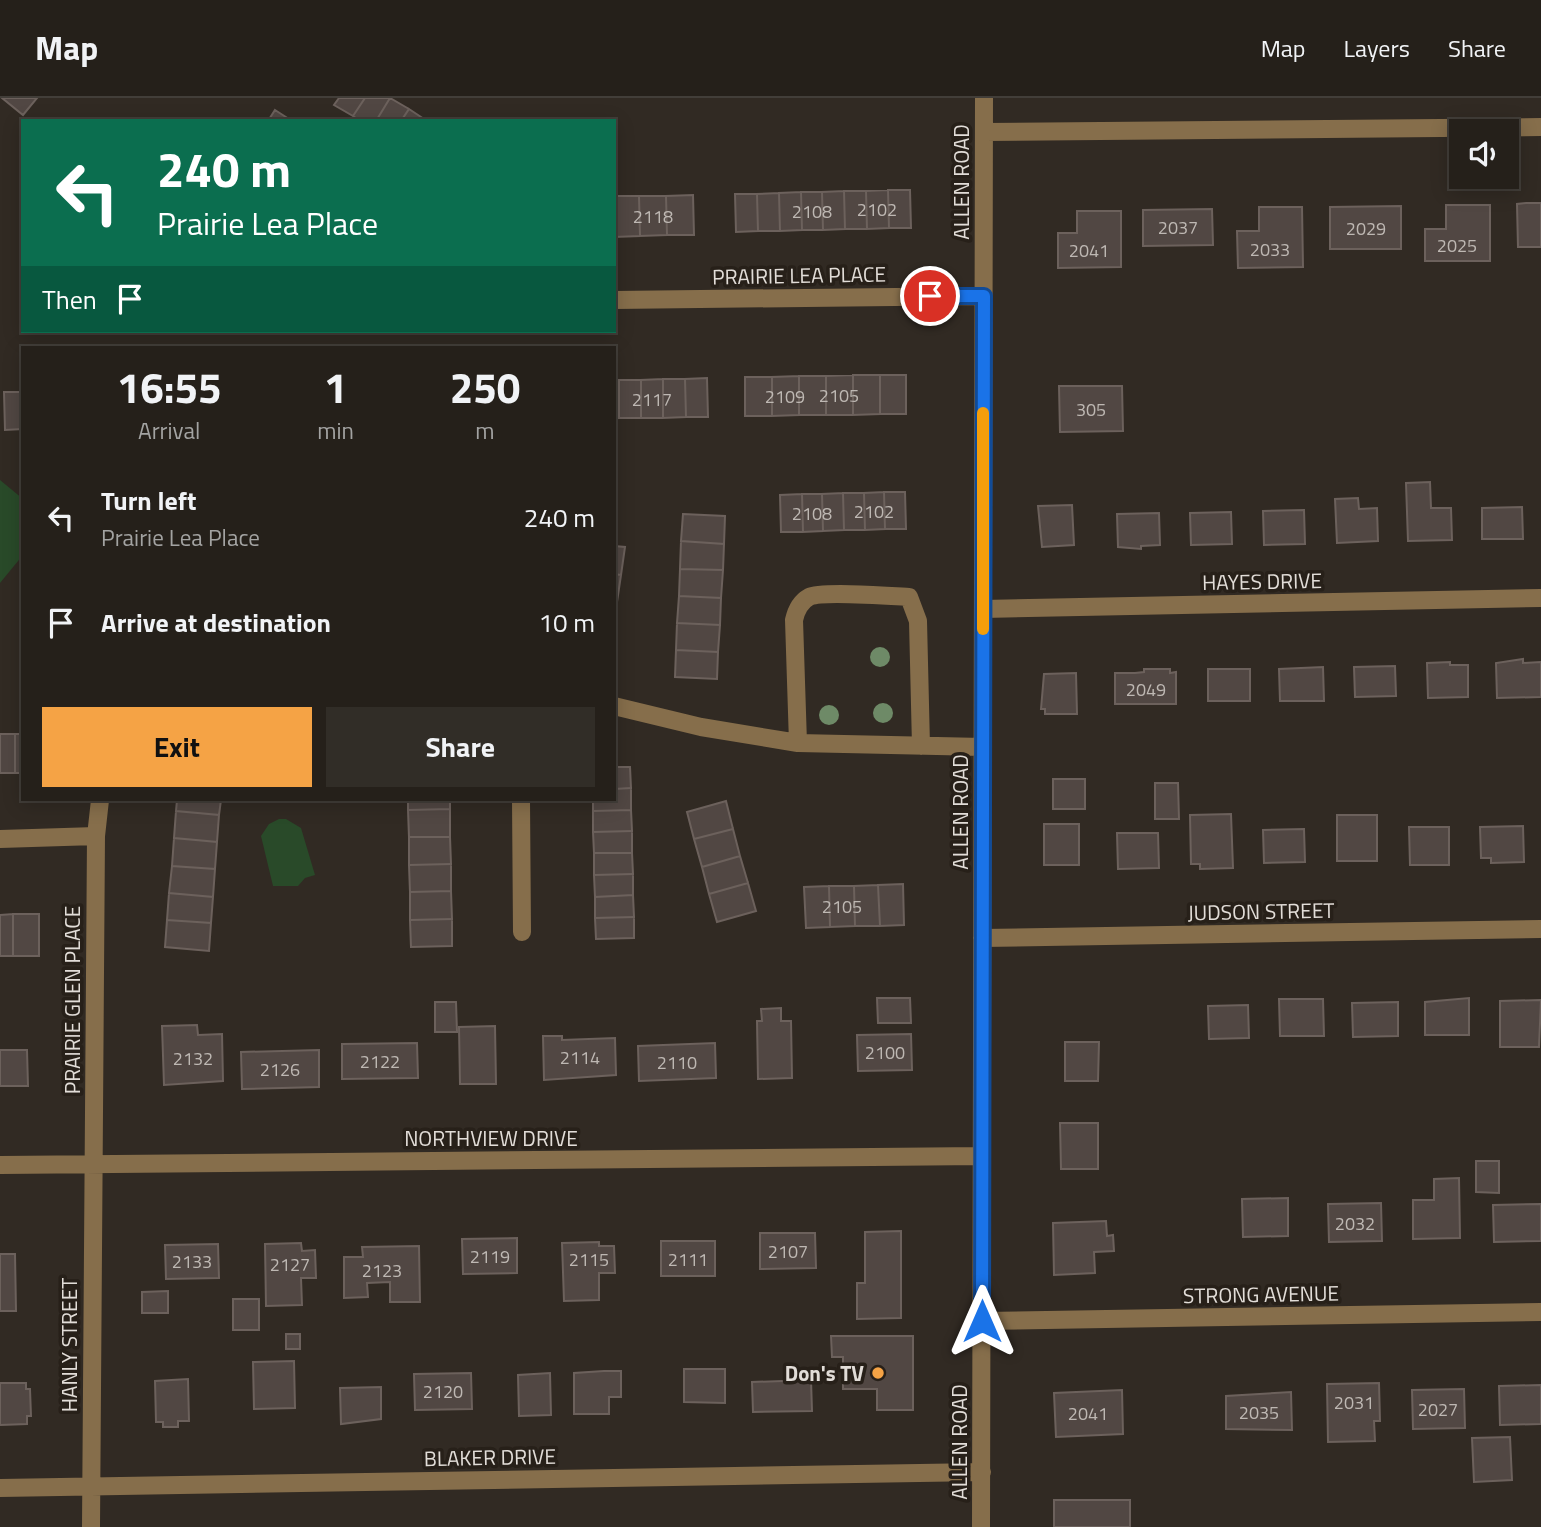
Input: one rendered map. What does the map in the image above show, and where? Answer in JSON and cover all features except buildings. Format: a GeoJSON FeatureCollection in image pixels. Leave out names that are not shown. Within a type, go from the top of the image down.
{"type":"FeatureCollection","features":[{"type":"Feature","properties":{"kind":"street","name":"ALLEN ROAD"},"geometry":{"type":"LineString","coordinates":[[981,1527],[984,98]]}},
{"type":"Feature","properties":{"kind":"street"},"geometry":{"type":"LineString","coordinates":[[984,132],[1541,127]]}},
{"type":"Feature","properties":{"kind":"street","name":"PRAIRIE LEA PLACE"},"geometry":{"type":"LineString","coordinates":[[616,300],[984,296]]}},
{"type":"Feature","properties":{"kind":"street"},"geometry":{"type":"LineString","coordinates":[[798,743],[794,620],[800,605],[814,596],[891,596],[909,597],[918,621],[921,746]]}},
{"type":"Feature","properties":{"kind":"street","name":"HAYES DRIVE"},"geometry":{"type":"LineString","coordinates":[[983,609],[1541,598]]}},
{"type":"Feature","properties":{"kind":"street"},"geometry":{"type":"LineString","coordinates":[[616,706],[735,734],[798,743],[983,747]]}},
{"type":"Feature","properties":{"kind":"street","name":"PRAIRIE GLEN PLACE"},"geometry":{"type":"LineString","coordinates":[[93,1164],[96,836],[100,801]]}},
{"type":"Feature","properties":{"kind":"street"},"geometry":{"type":"LineString","coordinates":[[521,801],[522,932]]}},
{"type":"Feature","properties":{"kind":"street"},"geometry":{"type":"LineString","coordinates":[[0,839],[96,836]]}},
{"type":"Feature","properties":{"kind":"street","name":"JUDSON STREET"},"geometry":{"type":"LineString","coordinates":[[982,938],[1541,929]]}},
{"type":"Feature","properties":{"kind":"street","name":"NORTHVIEW DRIVE"},"geometry":{"type":"LineString","coordinates":[[0,1165],[982,1156]]}},
{"type":"Feature","properties":{"kind":"street","name":"HANLY STREET"},"geometry":{"type":"LineString","coordinates":[[91,1527],[93,1164]]}},
{"type":"Feature","properties":{"kind":"street","name":"STRONG AVENUE"},"geometry":{"type":"LineString","coordinates":[[982,1321],[1541,1312]]}},
{"type":"Feature","properties":{"kind":"street","name":"BLAKER DRIVE"},"geometry":{"type":"LineString","coordinates":[[0,1488],[982,1472]]}},
{"type":"Feature","properties":{"kind":"green space"},"geometry":{"type":"Polygon","coordinates":[[[0,480],[21,497],[21,557],[0,583],[0,480]]]}},
{"type":"Feature","properties":{"kind":"green space"},"geometry":{"type":"Polygon","coordinates":[[[286,819],[301,828],[315,875],[305,878],[298,886],[273,886],[261,836],[269,824],[286,819]]]}},
{"type":"Feature","properties":{"kind":"slow traffic"},"geometry":{"type":"LineString","coordinates":[[983,413],[983,629]]}},
{"type":"Feature","properties":{"kind":"place","name":"Don's TV"},"geometry":{"type":"Point","coordinates":[878,1373]}},
{"type":"Feature","properties":{"kind":"route"},"geometry":{"type":"LineString","coordinates":[[930,296],[984,296],[982,1321]]}}]}
